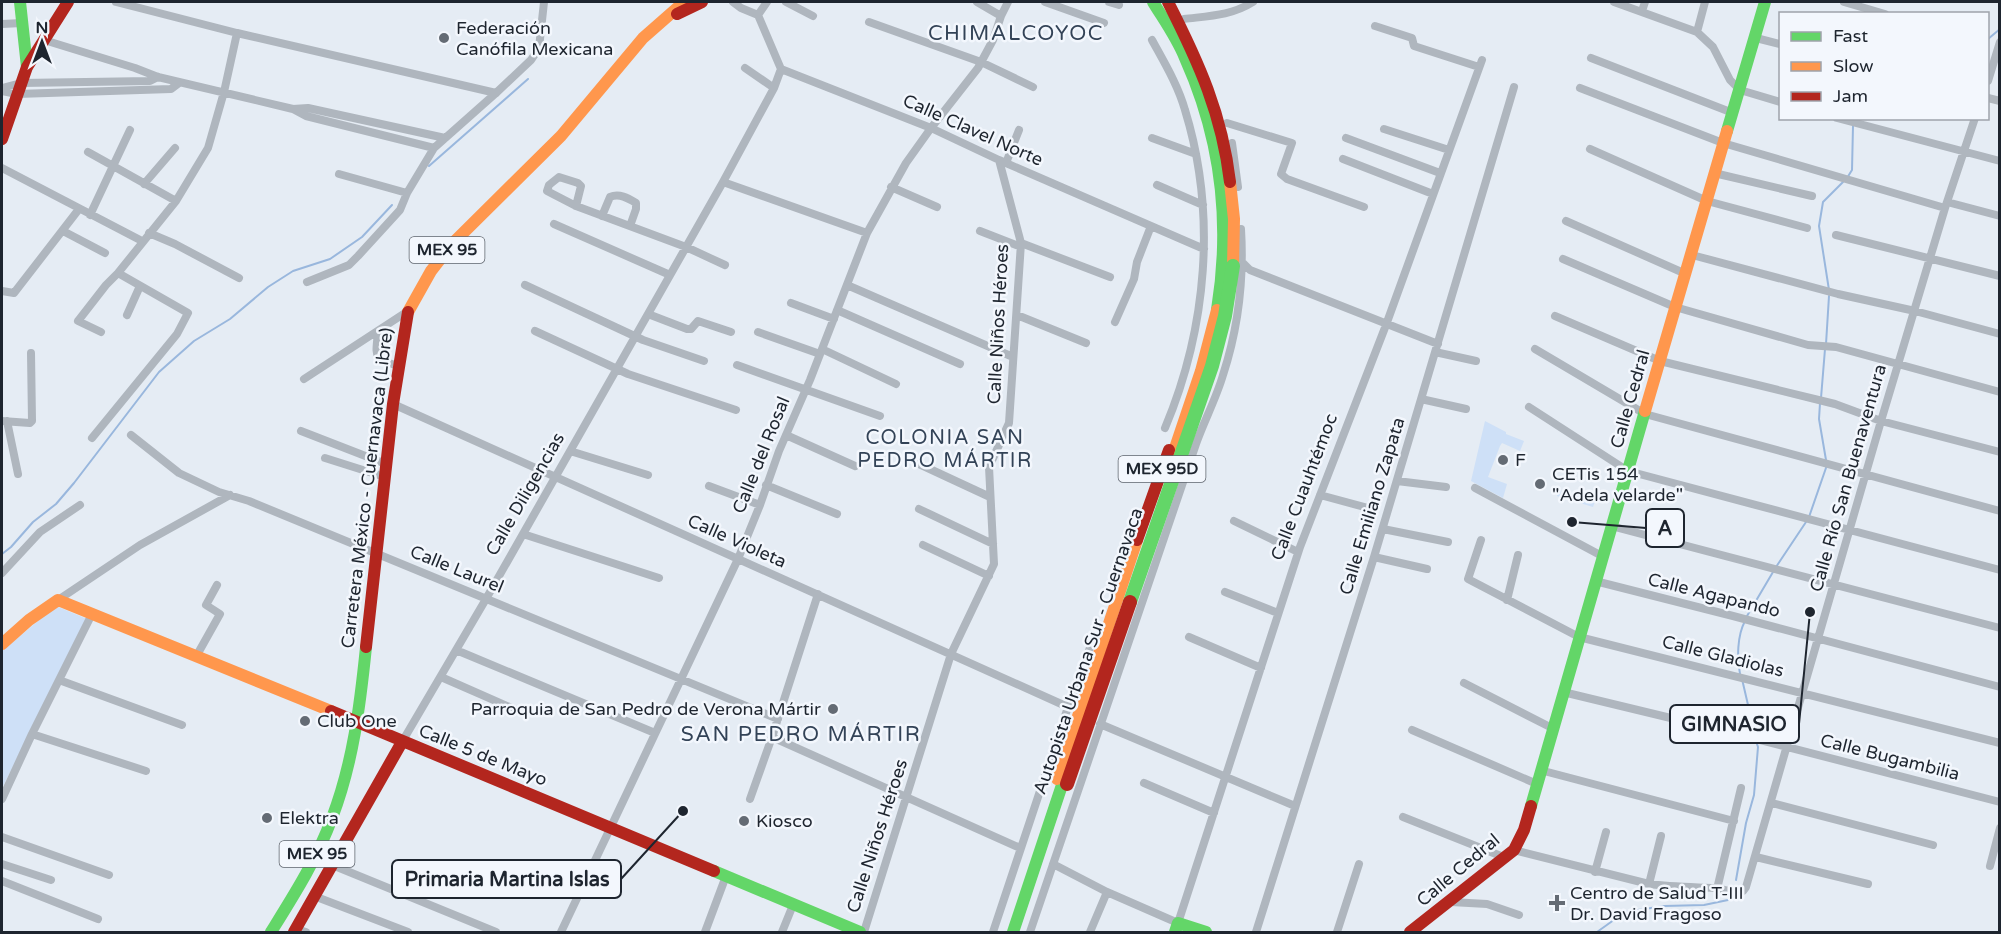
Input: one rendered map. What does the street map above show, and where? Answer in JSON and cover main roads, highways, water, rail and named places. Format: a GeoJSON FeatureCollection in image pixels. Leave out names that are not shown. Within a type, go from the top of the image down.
{"type":"FeatureCollection","features":[{"type":"Feature","properties":{"kind":"main road"},"geometry":{"type":"LineString","coordinates":[[20,2],[27,68]]}},
{"type":"Feature","properties":{"kind":"main road"},"geometry":{"type":"LineString","coordinates":[[2,139],[27,68],[68,2]]}},
{"type":"Feature","properties":{"kind":"main road","name":"Carretera México - Cuernavaca (Libre)"},"geometry":{"type":"LineString","coordinates":[[271,933],[315,858],[341,794],[353,750],[393,404],[408,311],[431,272],[452,244],[561,136],[632,50],[684,2]]}},
{"type":"Feature","properties":{"kind":"main road","name":"Carretera México - Cuernavaca (Libre)"},"geometry":{"type":"LineString","coordinates":[[664,21],[702,2]]}},
{"type":"Feature","properties":{"kind":"main road","name":"MEX 95D"},"geometry":{"type":"LineString","coordinates":[[1006,933],[1113,608],[1198,366],[1212,312],[1218,240],[1211,172],[1200,122],[1180,67],[1147,2]]}},
{"type":"Feature","properties":{"kind":"main road","name":"Autopista Urbana Sur - Cuernavaca"},"geometry":{"type":"LineString","coordinates":[[1013,933],[1195,392],[1216,313],[1221,274],[1223,225],[1221,185],[1214,145],[1202,98],[1184,57],[1153,2]]}},
{"type":"Feature","properties":{"kind":"main road","name":"MEX 95D"},"geometry":{"type":"LineString","coordinates":[[1020,933],[1144,551],[1191,442],[1223,319],[1231,240],[1229,210],[1216,130],[1207,99],[1188,53],[1162,2]]}},
{"type":"Feature","properties":{"kind":"main road","name":"Autopista Urbana Sur - Cuernavaca"},"geometry":{"type":"LineString","coordinates":[[1020,933],[1064,791],[1209,378],[1223,328],[1231,287],[1234,242],[1233,203],[1229,167],[1220,123],[1206,81],[1168,2]]}},
{"type":"Feature","properties":{"kind":"main road","name":"Calle Cedral"},"geometry":{"type":"LineString","coordinates":[[1410,933],[1510,854],[1524,830],[1578,637],[1765,2]]}},
{"type":"Feature","properties":{"kind":"main road","name":"Calle 5 de Mayo"},"geometry":{"type":"LineString","coordinates":[[2,644],[29,620],[58,600],[610,826],[862,933]]}},
{"type":"Feature","properties":{"kind":"main road"},"geometry":{"type":"LineString","coordinates":[[1094,638],[1099,620],[1113,608]]}},
{"type":"Feature","properties":{"kind":"main road","name":"Calle Diligencias"},"geometry":{"type":"LineString","coordinates":[[299,931],[315,896],[402,742]]}},
{"type":"Feature","properties":{"kind":"main road"},"geometry":{"type":"LineString","coordinates":[[1177,928],[1206,933]]}},
{"type":"Feature","properties":{"kind":"waterway"},"geometry":{"type":"LineString","coordinates":[[1989,38],[2000,29]]}},
{"type":"Feature","properties":{"kind":"waterway"},"geometry":{"type":"LineString","coordinates":[[429,166],[528,79]]}},
{"type":"Feature","properties":{"kind":"waterway"},"geometry":{"type":"LineString","coordinates":[[1847,178],[1852,170],[1853,126]]}},
{"type":"Feature","properties":{"kind":"waterway"},"geometry":{"type":"LineString","coordinates":[[1829,290],[1819,226],[1823,202],[1843,182]]}},
{"type":"Feature","properties":{"kind":"waterway"},"geometry":{"type":"LineString","coordinates":[[2,554],[33,522],[56,504],[159,372],[194,341],[230,319],[268,287],[293,271],[330,259],[362,237],[392,205]]}},
{"type":"Feature","properties":{"kind":"waterway"},"geometry":{"type":"LineString","coordinates":[[1826,344],[1829,296]]}},
{"type":"Feature","properties":{"kind":"waterway"},"geometry":{"type":"LineString","coordinates":[[1821,398],[1825,349]]}},
{"type":"Feature","properties":{"kind":"waterway"},"geometry":{"type":"LineString","coordinates":[[1820,403],[1819,419],[1826,460]]}},
{"type":"Feature","properties":{"kind":"waterway"},"geometry":{"type":"LineString","coordinates":[[1809,517],[1827,465]]}},
{"type":"Feature","properties":{"kind":"waterway"},"geometry":{"type":"LineString","coordinates":[[1776,567],[1806,522]]}},
{"type":"Feature","properties":{"kind":"waterway"},"geometry":{"type":"LineString","coordinates":[[1747,616],[1773,572]]}},
{"type":"Feature","properties":{"kind":"waterway"},"geometry":{"type":"LineString","coordinates":[[1740,674],[1738,647],[1745,621]]}},
{"type":"Feature","properties":{"kind":"waterway"},"geometry":{"type":"LineString","coordinates":[[1742,679],[1755,735]]}},
{"type":"Feature","properties":{"kind":"waterway"},"geometry":{"type":"LineString","coordinates":[[1736,880],[1746,823],[1754,795],[1758,747],[1756,741]]}},
{"type":"Feature","properties":{"kind":"waterway"},"geometry":{"type":"LineString","coordinates":[[1597,932],[1625,912],[1664,906],[1704,905],[1728,900]]}},
{"type":"Feature","properties":{"kind":"place","name":"Federación Canófila Mexicana"},"geometry":{"type":"Point","coordinates":[444,38]}},
{"type":"Feature","properties":{"kind":"place","name":"F"},"geometry":{"type":"Point","coordinates":[1503,460]}},
{"type":"Feature","properties":{"kind":"place","name":"CETis 154 \"Adela velarde\""},"geometry":{"type":"Point","coordinates":[1540,484]}},
{"type":"Feature","properties":{"kind":"place","name":"A"},"geometry":{"type":"Point","coordinates":[1572,522]}},
{"type":"Feature","properties":{"kind":"place","name":"GIMNASIO"},"geometry":{"type":"Point","coordinates":[1810,612]}},
{"type":"Feature","properties":{"kind":"place","name":"Parroquia de San Pedro de Verona Mártir"},"geometry":{"type":"Point","coordinates":[833,709]}},
{"type":"Feature","properties":{"kind":"place","name":"Club One"},"geometry":{"type":"Point","coordinates":[305,721]}},
{"type":"Feature","properties":{"kind":"place","name":"Primaria Martina Islas"},"geometry":{"type":"Point","coordinates":[683,811]}},
{"type":"Feature","properties":{"kind":"place","name":"Elektra"},"geometry":{"type":"Point","coordinates":[267,818]}},
{"type":"Feature","properties":{"kind":"place","name":"Kiosco"},"geometry":{"type":"Point","coordinates":[744,821]}},
{"type":"Feature","properties":{"kind":"place","name":"Centro de Salud T-III Dr. David Fragoso"},"geometry":{"type":"Point","coordinates":[1557,903]}},
{"type":"Feature","properties":{"kind":"district","name":"CHIMALCOYOC"},"geometry":{"type":"Point","coordinates":[1016,33]}},
{"type":"Feature","properties":{"kind":"district","name":"COLONIA SAN PEDRO MÁRTIR"},"geometry":{"type":"Point","coordinates":[945,450]}},
{"type":"Feature","properties":{"kind":"district","name":"SAN PEDRO MÁRTIR"},"geometry":{"type":"Point","coordinates":[801,734]}}]}
